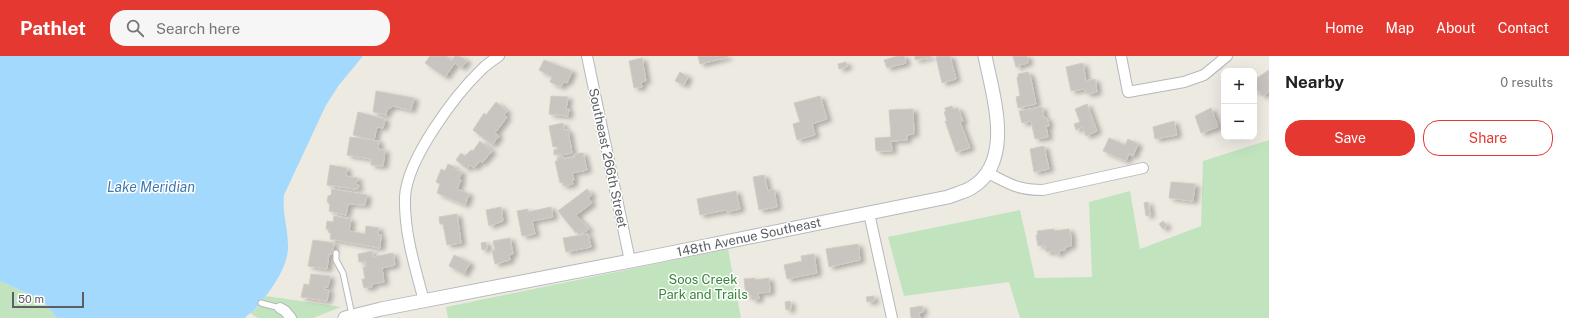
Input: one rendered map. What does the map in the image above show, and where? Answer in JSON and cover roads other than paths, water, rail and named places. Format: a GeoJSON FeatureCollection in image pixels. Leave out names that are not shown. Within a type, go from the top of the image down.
{"type":"FeatureCollection","features":[{"type":"Feature","properties":{"kind":"street"},"geometry":{"type":"LineString","coordinates":[[424,301],[406,228],[405,196],[412,170],[424,143],[459,96],[482,69],[499,56]]}},
{"type":"Feature","properties":{"kind":"street","name":"Southeast 266th Street"},"geometry":{"type":"LineString","coordinates":[[586,56],[630,261]]}},
{"type":"Feature","properties":{"kind":"street"},"geometry":{"type":"LineString","coordinates":[[985,56],[997,122],[998,139],[993,164],[988,173],[1017,188],[1042,190],[1143,168]]}},
{"type":"Feature","properties":{"kind":"street"},"geometry":{"type":"LineString","coordinates":[[1121,56],[1128,92],[1184,82],[1204,75],[1227,56]]}},
{"type":"Feature","properties":{"kind":"street","name":"148th Avenue Southeast"},"geometry":{"type":"LineString","coordinates":[[348,317],[382,314],[424,301],[948,197],[971,188],[988,173]]}},
{"type":"Feature","properties":{"kind":"street"},"geometry":{"type":"LineString","coordinates":[[869,213],[892,318]]}},
{"type":"Feature","properties":{"kind":"street"},"geometry":{"type":"LineString","coordinates":[[280,308],[291,318]]}},
{"type":"Feature","properties":{"kind":"lane"},"geometry":{"type":"LineString","coordinates":[[336,253],[336,260],[343,273],[348,317]]}},
{"type":"Feature","properties":{"kind":"lane"},"geometry":{"type":"LineString","coordinates":[[261,303],[280,308]]}},
{"type":"Feature","properties":{"kind":"water","name":"Lake Meridian"},"geometry":{"type":"Polygon","coordinates":[[[0,56],[363,56],[339,85],[326,105],[284,195],[288,246],[285,262],[282,271],[267,295],[245,318],[57,318],[42,300],[0,281],[0,56]]]}},
{"type":"Feature","properties":{"kind":"park label","name":"Soos Creek Park and Trails"},"geometry":{"type":"Point","coordinates":[703,286]}}]}
